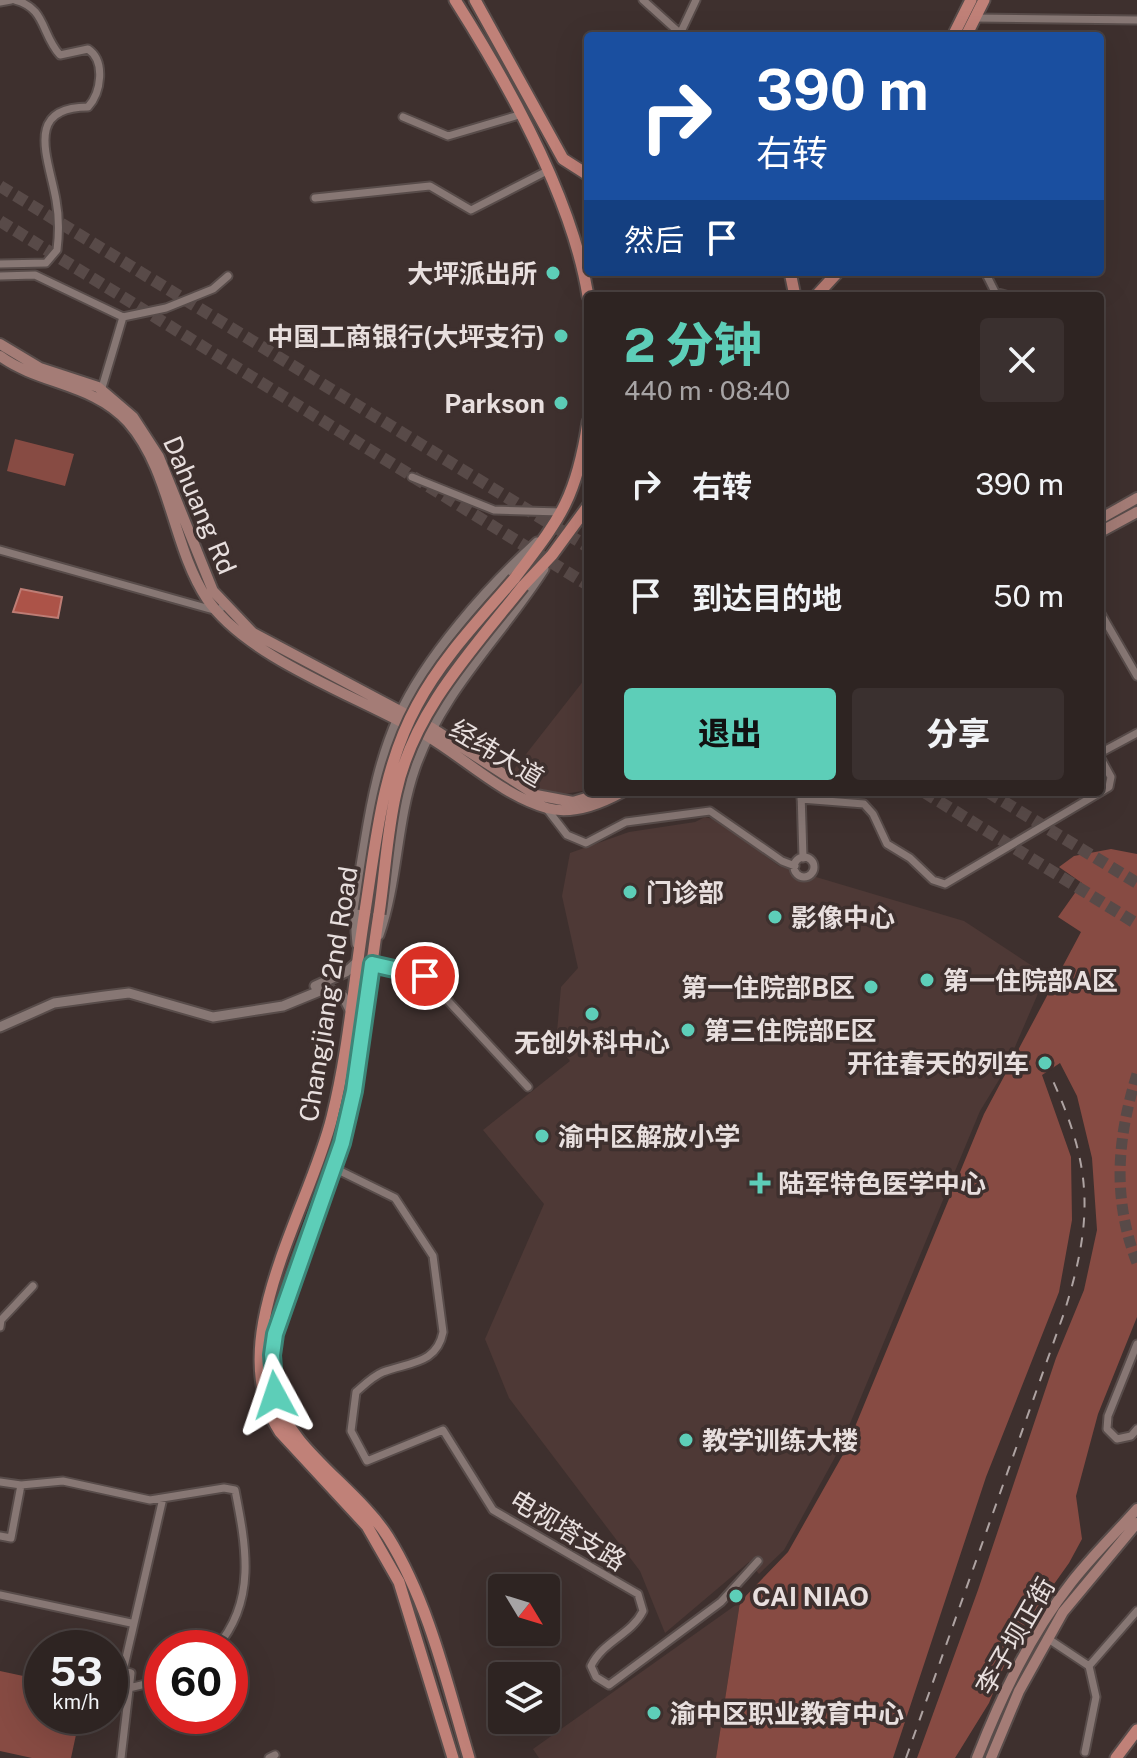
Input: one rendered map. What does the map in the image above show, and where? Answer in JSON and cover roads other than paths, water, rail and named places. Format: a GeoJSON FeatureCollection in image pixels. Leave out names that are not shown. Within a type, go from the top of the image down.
{"type":"FeatureCollection","features":[{"type":"Feature","properties":{"kind":"main road"},"geometry":{"type":"LineString","coordinates":[[455,0],[547,171],[578,244],[584,272]]}},
{"type":"Feature","properties":{"kind":"main road"},"geometry":{"type":"LineString","coordinates":[[475,0],[557,150],[569,166],[584,173]]}},
{"type":"Feature","properties":{"kind":"main road"},"geometry":{"type":"LineString","coordinates":[[955,32],[971,0]]}},
{"type":"Feature","properties":{"kind":"main road"},"geometry":{"type":"LineString","coordinates":[[968,32],[984,0]]}},
{"type":"Feature","properties":{"kind":"main road"},"geometry":{"type":"LineString","coordinates":[[820,292],[834,276]]}},
{"type":"Feature","properties":{"kind":"main road","name":"Dahuang Rd"},"geometry":{"type":"LineString","coordinates":[[0,344],[20,359],[100,394],[126,409],[147,434],[202,569],[221,608],[246,639],[399,716]]}},
{"type":"Feature","properties":{"kind":"main road","name":"Dahuang Rd"},"geometry":{"type":"LineString","coordinates":[[0,356],[14,366],[100,394]]}},
{"type":"Feature","properties":{"kind":"main road","name":"Changjiang 2nd Road"},"geometry":{"type":"LineString","coordinates":[[469,1758],[407,1571],[375,1517],[288,1424],[275,1395],[272,1355],[280,1311],[334,1168],[354,1091],[396,791],[417,732],[450,678],[564,512],[577,480],[584,443]]}},
{"type":"Feature","properties":{"kind":"main road"},"geometry":{"type":"LineString","coordinates":[[1104,518],[1134,510]]}},
{"type":"Feature","properties":{"kind":"main road"},"geometry":{"type":"LineString","coordinates":[[1104,529],[1134,510]]}},
{"type":"Feature","properties":{"kind":"main road","name":"Changjiang 2nd Road"},"geometry":{"type":"LineString","coordinates":[[453,1758],[399,1582],[367,1526],[280,1432],[271,1417],[260,1377],[260,1332],[265,1310],[326,1141],[381,808],[405,731],[439,670],[518,582],[552,555],[584,511]]}},
{"type":"Feature","properties":{"kind":"main road","name":"经纬大道"},"geometry":{"type":"LineString","coordinates":[[399,716],[536,795],[573,802],[593,796]]}},
{"type":"Feature","properties":{"kind":"main road","name":"经纬大道"},"geometry":{"type":"LineString","coordinates":[[430,732],[520,797],[547,808],[574,809],[611,796]]}},
{"type":"Feature","properties":{"kind":"main road","name":"李子坝正街"},"geometry":{"type":"LineString","coordinates":[[977,1758],[1007,1689],[1046,1618],[1072,1582],[1137,1509]]}},
{"type":"Feature","properties":{"kind":"main road","name":"李子坝正街"},"geometry":{"type":"LineString","coordinates":[[991,1758],[1019,1691],[1047,1638],[1079,1588],[1137,1523]]}},
{"type":"Feature","properties":{"kind":"main road"},"geometry":{"type":"LineString","coordinates":[[1116,1758],[1135,1732]]}},
{"type":"Feature","properties":{"kind":"street"},"geometry":{"type":"LineString","coordinates":[[0,2],[13,0],[30,4],[41,16],[52,47],[60,55],[88,49],[94,53],[99,65],[98,91],[88,107],[67,107],[54,113],[47,125],[48,165],[57,202],[57,250],[46,263],[0,264]]}},
{"type":"Feature","properties":{"kind":"street"},"geometry":{"type":"LineString","coordinates":[[643,0],[677,32]]}},
{"type":"Feature","properties":{"kind":"street"},"geometry":{"type":"LineString","coordinates":[[683,32],[696,0]]}},
{"type":"Feature","properties":{"kind":"street"},"geometry":{"type":"LineString","coordinates":[[975,18],[1137,20]]}},
{"type":"Feature","properties":{"kind":"street"},"geometry":{"type":"LineString","coordinates":[[403,117],[448,136],[519,115]]}},
{"type":"Feature","properties":{"kind":"street"},"geometry":{"type":"LineString","coordinates":[[315,198],[430,186],[471,210],[547,171]]}},
{"type":"Feature","properties":{"kind":"street"},"geometry":{"type":"LineString","coordinates":[[0,276],[35,275],[123,317],[166,308],[213,289],[228,276]]}},
{"type":"Feature","properties":{"kind":"street"},"geometry":{"type":"LineString","coordinates":[[100,394],[123,317]]}},
{"type":"Feature","properties":{"kind":"street"},"geometry":{"type":"LineString","coordinates":[[412,477],[494,510],[564,512]]}},
{"type":"Feature","properties":{"kind":"street"},"geometry":{"type":"LineString","coordinates":[[265,1009],[339,976],[358,958],[353,910],[385,750],[399,716],[447,643],[504,572],[552,529]]}},
{"type":"Feature","properties":{"kind":"street"},"geometry":{"type":"LineString","coordinates":[[0,550],[221,608]]}},
{"type":"Feature","properties":{"kind":"street"},"geometry":{"type":"LineString","coordinates":[[528,1087],[425,976],[372,958],[386,915],[401,825],[416,768],[430,732],[473,662],[529,592],[552,555]]}},
{"type":"Feature","properties":{"kind":"street"},"geometry":{"type":"LineString","coordinates":[[1104,619],[1137,676]]}},
{"type":"Feature","properties":{"kind":"street"},"geometry":{"type":"LineString","coordinates":[[1104,753],[1137,733]]}},
{"type":"Feature","properties":{"kind":"street"},"geometry":{"type":"LineString","coordinates":[[385,750],[398,744],[408,746],[416,759],[416,768]]}},
{"type":"Feature","properties":{"kind":"street"},"geometry":{"type":"LineString","coordinates":[[1104,763],[1111,777],[1109,787],[1104,790]]}},
{"type":"Feature","properties":{"kind":"street"},"geometry":{"type":"LineString","coordinates":[[536,795],[567,835],[586,843],[626,822],[710,811],[782,861],[795,866]]}},
{"type":"Feature","properties":{"kind":"street"},"geometry":{"type":"LineString","coordinates":[[795,866],[803,858],[801,796]]}},
{"type":"Feature","properties":{"kind":"street"},"geometry":{"type":"LineString","coordinates":[[808,796],[864,804],[873,814],[887,844],[910,858],[933,880],[945,884],[1094,796]]}},
{"type":"Feature","properties":{"kind":"street"},"geometry":{"type":"LineString","coordinates":[[795,866],[798,875],[810,875],[813,864],[803,858]]}},
{"type":"Feature","properties":{"kind":"street"},"geometry":{"type":"LineString","coordinates":[[0,1027],[54,1003],[129,993],[213,1017],[287,1005],[327,988],[343,996],[350,1010]]}},
{"type":"Feature","properties":{"kind":"street","name":"电视塔支路"},"geometry":{"type":"LineString","coordinates":[[334,1168],[395,1198],[433,1256],[443,1332],[441,1345],[432,1357],[379,1374],[356,1392],[351,1431],[367,1461],[443,1430],[493,1510],[638,1594],[643,1611],[636,1625],[598,1652],[591,1666],[596,1677],[609,1685],[721,1602],[758,1561]]}},
{"type":"Feature","properties":{"kind":"street"},"geometry":{"type":"LineString","coordinates":[[0,1327],[1,1320],[33,1286]]}},
{"type":"Feature","properties":{"kind":"street"},"geometry":{"type":"LineString","coordinates":[[1137,1344],[1108,1416],[1107,1429],[1117,1439],[1131,1436],[1137,1429]]}},
{"type":"Feature","properties":{"kind":"street"},"geometry":{"type":"LineString","coordinates":[[0,1482],[21,1485],[63,1481],[150,1500],[224,1488],[235,1490],[247,1551],[245,1594],[226,1630]]}},
{"type":"Feature","properties":{"kind":"street"},"geometry":{"type":"LineString","coordinates":[[0,1536],[11,1538],[21,1485]]}},
{"type":"Feature","properties":{"kind":"street"},"geometry":{"type":"LineString","coordinates":[[121,1758],[131,1673],[123,1671],[131,1623],[163,1498]]}},
{"type":"Feature","properties":{"kind":"street"},"geometry":{"type":"LineString","coordinates":[[0,1595],[131,1623]]}},
{"type":"Feature","properties":{"kind":"street"},"geometry":{"type":"LineString","coordinates":[[1089,1666],[1137,1611]]}},
{"type":"Feature","properties":{"kind":"street"},"geometry":{"type":"LineString","coordinates":[[1047,1638],[1089,1666],[1096,1697],[1085,1752]]}},
{"type":"Feature","properties":{"kind":"street"},"geometry":{"type":"LineString","coordinates":[[129,1688],[144,1684]]}},
{"type":"Feature","properties":{"kind":"tunnel"},"geometry":{"type":"LineString","coordinates":[[0,186],[584,545]]}},
{"type":"Feature","properties":{"kind":"tunnel"},"geometry":{"type":"LineString","coordinates":[[0,221],[584,583]]}},
{"type":"Feature","properties":{"kind":"tunnel"},"geometry":{"type":"LineString","coordinates":[[930,796],[1137,924]]}},
{"type":"Feature","properties":{"kind":"tunnel"},"geometry":{"type":"LineString","coordinates":[[995,796],[1137,883]]}},
{"type":"Feature","properties":{"kind":"tunnel"},"geometry":{"type":"LineString","coordinates":[[1137,1074],[1125,1122],[1120,1168],[1124,1215],[1137,1263]]}},
{"type":"Feature","properties":{"kind":"railway"},"geometry":{"type":"LineString","coordinates":[[906,1758],[1064,1313],[1080,1250],[1084,1222],[1082,1169],[1076,1141],[1053,1081]]}},
{"type":"Feature","properties":{"kind":"place","name":"大坪派出所"},"geometry":{"type":"Point","coordinates":[553,273]}},
{"type":"Feature","properties":{"kind":"place","name":"中国工商银行(大坪支行)"},"geometry":{"type":"Point","coordinates":[561,336]}},
{"type":"Feature","properties":{"kind":"place","name":"Parkson"},"geometry":{"type":"Point","coordinates":[561,403]}},
{"type":"Feature","properties":{"kind":"place","name":"门诊部"},"geometry":{"type":"Point","coordinates":[630,892]}},
{"type":"Feature","properties":{"kind":"place","name":"影像中心"},"geometry":{"type":"Point","coordinates":[775,917]}},
{"type":"Feature","properties":{"kind":"place","name":"第一住院部A区"},"geometry":{"type":"Point","coordinates":[927,980]}},
{"type":"Feature","properties":{"kind":"place","name":"第一住院部B区"},"geometry":{"type":"Point","coordinates":[871,987]}},
{"type":"Feature","properties":{"kind":"place","name":"无创外科中心"},"geometry":{"type":"Point","coordinates":[592,1014]}},
{"type":"Feature","properties":{"kind":"place","name":"第三住院部E区"},"geometry":{"type":"Point","coordinates":[688,1030]}},
{"type":"Feature","properties":{"kind":"place","name":"开往春天的列车"},"geometry":{"type":"Point","coordinates":[1045,1063]}},
{"type":"Feature","properties":{"kind":"place","name":"渝中区解放小学"},"geometry":{"type":"Point","coordinates":[542,1136]}},
{"type":"Feature","properties":{"kind":"place","name":"陆军特色医学中心"},"geometry":{"type":"Point","coordinates":[760,1183]}},
{"type":"Feature","properties":{"kind":"place","name":"教学训练大楼"},"geometry":{"type":"Point","coordinates":[686,1440]}},
{"type":"Feature","properties":{"kind":"place","name":"CAI NIAO"},"geometry":{"type":"Point","coordinates":[736,1596]}},
{"type":"Feature","properties":{"kind":"place","name":"渝中区职业教育中心"},"geometry":{"type":"Point","coordinates":[654,1713]}}]}
